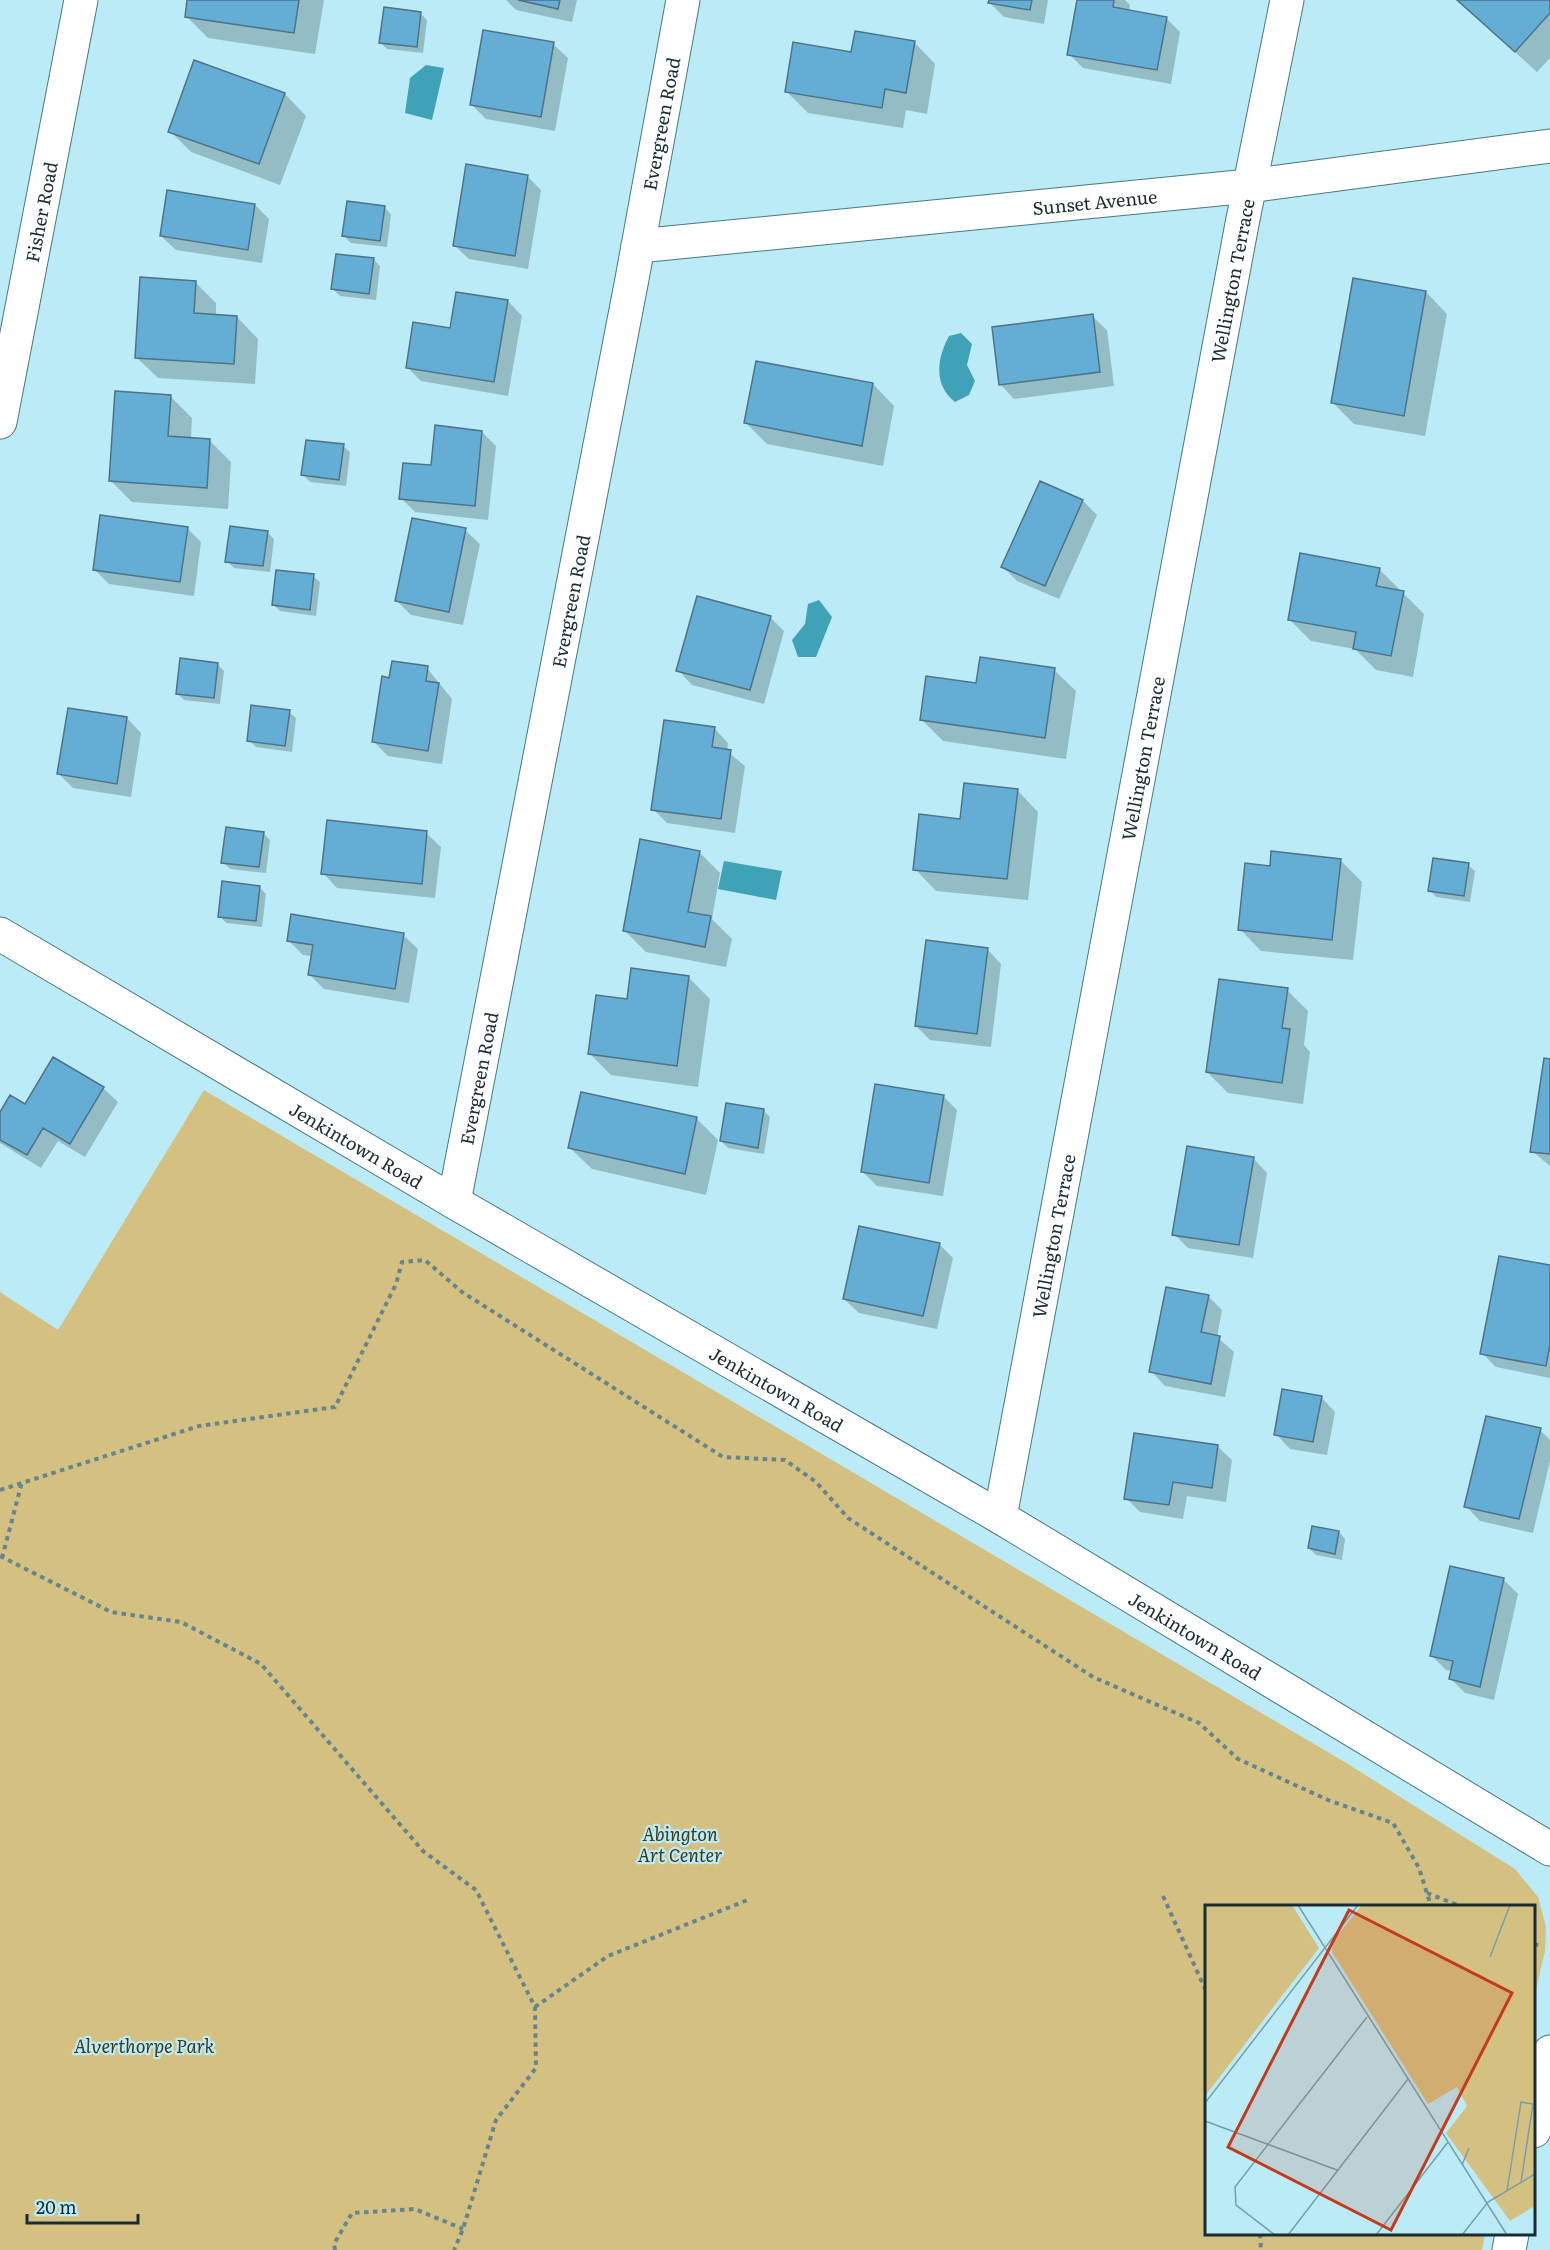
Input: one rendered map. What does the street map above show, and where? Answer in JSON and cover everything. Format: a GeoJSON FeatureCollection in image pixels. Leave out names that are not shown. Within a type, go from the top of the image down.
{"type":"FeatureCollection","features":[{"type":"Feature","properties":{"kind":"street","name":"Fisher Road"},"geometry":{"type":"LineString","coordinates":[[0,422],[81,0]]}},
{"type":"Feature","properties":{"kind":"street","name":"Evergreen Road"},"geometry":{"type":"LineString","coordinates":[[454,1202],[638,246],[682,0]]}},
{"type":"Feature","properties":{"kind":"street","name":"Wellington Terrace"},"geometry":{"type":"LineString","coordinates":[[1000,1517],[1287,0]]}},
{"type":"Feature","properties":{"kind":"street","name":"Sunset Avenue"},"geometry":{"type":"LineString","coordinates":[[638,246],[1250,186],[1550,146]]}},
{"type":"Feature","properties":{"kind":"street","name":"Jenkintown Road"},"geometry":{"type":"LineString","coordinates":[[0,934],[454,1202],[1000,1517],[1550,1849]]}},
{"type":"Feature","properties":{"kind":"street"},"geometry":{"type":"LineString","coordinates":[[1535,2122],[1550,2052]]}},
{"type":"Feature","properties":{"kind":"street"},"geometry":{"type":"LineString","coordinates":[[1509,2250],[1512,2235]]}},
{"type":"Feature","properties":{"kind":"path"},"geometry":{"type":"LineString","coordinates":[[0,1490],[22,1481],[199,1426],[335,1407],[396,1284],[402,1262],[425,1260],[462,1292],[723,1457],[785,1460],[816,1482],[848,1518],[1093,1677],[1199,1724],[1238,1759],[1328,1800],[1393,1823],[1419,1868],[1431,1905]]}},
{"type":"Feature","properties":{"kind":"path"},"geometry":{"type":"LineString","coordinates":[[22,1481],[1,1557],[111,1612],[181,1622],[261,1664],[423,1851],[476,1890],[535,2007],[536,2068],[496,2120],[464,2229],[454,2250]]}},
{"type":"Feature","properties":{"kind":"path"},"geometry":{"type":"LineString","coordinates":[[1426,1893],[1457,1905]]}},
{"type":"Feature","properties":{"kind":"path"},"geometry":{"type":"LineString","coordinates":[[1163,1896],[1205,1989]]}},
{"type":"Feature","properties":{"kind":"path"},"geometry":{"type":"LineString","coordinates":[[535,2007],[608,1956],[750,1899]]}},
{"type":"Feature","properties":{"kind":"path"},"geometry":{"type":"LineString","coordinates":[[1535,1945],[1540,1946]]}},
{"type":"Feature","properties":{"kind":"path"},"geometry":{"type":"LineString","coordinates":[[335,2250],[334,2244],[352,2213],[415,2210],[464,2229]]}},
{"type":"Feature","properties":{"kind":"path"},"geometry":{"type":"LineString","coordinates":[[1260,2235],[1261,2250]]}},
{"type":"Feature","properties":{"kind":"green space","name":"Abington Art Center"},"geometry":{"type":"Polygon","coordinates":[[[204,1090],[1343,1761],[1515,1869],[1538,1897],[1546,1927],[1545,1951],[1535,1994],[1535,1905],[1205,1905],[1205,2235],[1485,2235],[1482,2250],[0,2250],[0,1292],[58,1330],[204,1090]]]}},
{"type":"Feature","properties":{"kind":"water"},"geometry":{"type":"Polygon","coordinates":[[[426,65],[444,68],[432,120],[405,113],[410,78],[426,65]]]}},
{"type":"Feature","properties":{"kind":"water"},"geometry":{"type":"Polygon","coordinates":[[[961,333],[972,344],[967,365],[975,381],[969,395],[955,402],[943,388],[939,371],[942,353],[949,336],[961,333]]]}},
{"type":"Feature","properties":{"kind":"water"},"geometry":{"type":"Polygon","coordinates":[[[819,600],[832,617],[816,657],[798,657],[792,640],[805,624],[808,604],[819,600]]]}},
{"type":"Feature","properties":{"kind":"water"},"geometry":{"type":"Polygon","coordinates":[[[724,861],[782,871],[776,900],[718,889],[724,861]]]}},
{"type":"Feature","properties":{"kind":"building"},"geometry":{"type":"Polygon","coordinates":[[[187,0],[299,0],[294,33],[185,17],[187,0]]]}},
{"type":"Feature","properties":{"kind":"building"},"geometry":{"type":"Polygon","coordinates":[[[518,0],[560,0],[558,9],[518,0]]]}},
{"type":"Feature","properties":{"kind":"building"},"geometry":{"type":"Polygon","coordinates":[[[989,0],[1032,0],[1030,10],[988,3],[989,0]]]}},
{"type":"Feature","properties":{"kind":"building"},"geometry":{"type":"Polygon","coordinates":[[[1077,0],[1114,0],[1113,7],[1167,17],[1157,70],[1067,55],[1077,0]]]}},
{"type":"Feature","properties":{"kind":"building"},"geometry":{"type":"Polygon","coordinates":[[[1457,0],[1550,0],[1550,13],[1515,52],[1457,0]]]}},
{"type":"Feature","properties":{"kind":"building"},"geometry":{"type":"Polygon","coordinates":[[[384,7],[421,12],[417,47],[379,43],[384,7]]]}},
{"type":"Feature","properties":{"kind":"building"},"geometry":{"type":"Polygon","coordinates":[[[483,30],[554,42],[541,117],[470,105],[483,30]]]}},
{"type":"Feature","properties":{"kind":"building"},"geometry":{"type":"Polygon","coordinates":[[[855,31],[915,41],[906,93],[885,89],[882,108],[785,92],[793,42],[851,52],[855,31]]]}},
{"type":"Feature","properties":{"kind":"building"},"geometry":{"type":"Polygon","coordinates":[[[194,60],[285,93],[259,164],[168,132],[194,60]]]}},
{"type":"Feature","properties":{"kind":"building"},"geometry":{"type":"Polygon","coordinates":[[[466,164],[528,175],[515,256],[453,246],[466,164]]]}},
{"type":"Feature","properties":{"kind":"building"},"geometry":{"type":"Polygon","coordinates":[[[167,190],[255,204],[248,250],[160,236],[167,190]]]}},
{"type":"Feature","properties":{"kind":"building"},"geometry":{"type":"Polygon","coordinates":[[[347,201],[385,206],[380,241],[342,236],[347,201]]]}},
{"type":"Feature","properties":{"kind":"building"},"geometry":{"type":"Polygon","coordinates":[[[336,254],[374,258],[369,294],[331,289],[336,254]]]}},
{"type":"Feature","properties":{"kind":"building"},"geometry":{"type":"Polygon","coordinates":[[[140,277],[196,281],[194,313],[237,316],[234,364],[135,358],[140,277]]]}},
{"type":"Feature","properties":{"kind":"building"},"geometry":{"type":"Polygon","coordinates":[[[1353,278],[1426,291],[1404,416],[1331,403],[1353,278]]]}},
{"type":"Feature","properties":{"kind":"building"},"geometry":{"type":"Polygon","coordinates":[[[456,292],[508,300],[494,382],[406,368],[413,322],[450,328],[456,292]]]}},
{"type":"Feature","properties":{"kind":"building"},"geometry":{"type":"Polygon","coordinates":[[[1093,314],[1100,372],[999,385],[992,327],[1093,314]]]}},
{"type":"Feature","properties":{"kind":"building"},"geometry":{"type":"Polygon","coordinates":[[[756,361],[873,383],[862,446],[744,423],[756,361]]]}},
{"type":"Feature","properties":{"kind":"building"},"geometry":{"type":"Polygon","coordinates":[[[115,391],[171,395],[168,436],[210,439],[207,488],[109,481],[115,391]]]}},
{"type":"Feature","properties":{"kind":"building"},"geometry":{"type":"Polygon","coordinates":[[[435,425],[482,431],[475,506],[399,499],[403,463],[431,465],[435,425]]]}},
{"type":"Feature","properties":{"kind":"building"},"geometry":{"type":"Polygon","coordinates":[[[306,440],[344,444],[339,480],[301,475],[306,440]]]}},
{"type":"Feature","properties":{"kind":"building"},"geometry":{"type":"Polygon","coordinates":[[[1040,481],[1083,500],[1045,586],[1001,567],[1040,481]]]}},
{"type":"Feature","properties":{"kind":"building"},"geometry":{"type":"Polygon","coordinates":[[[100,515],[188,527],[180,582],[93,570],[100,515]]]}},
{"type":"Feature","properties":{"kind":"building"},"geometry":{"type":"Polygon","coordinates":[[[412,518],[466,528],[449,612],[395,601],[412,518]]]}},
{"type":"Feature","properties":{"kind":"building"},"geometry":{"type":"Polygon","coordinates":[[[230,526],[268,531],[263,566],[225,562],[230,526]]]}},
{"type":"Feature","properties":{"kind":"building"},"geometry":{"type":"Polygon","coordinates":[[[1300,553],[1380,568],[1376,586],[1404,591],[1391,656],[1353,649],[1356,632],[1288,620],[1300,553]]]}},
{"type":"Feature","properties":{"kind":"building"},"geometry":{"type":"Polygon","coordinates":[[[276,570],[314,574],[310,610],[272,605],[276,570]]]}},
{"type":"Feature","properties":{"kind":"building"},"geometry":{"type":"Polygon","coordinates":[[[697,596],[771,616],[750,690],[676,671],[697,596]]]}},
{"type":"Feature","properties":{"kind":"building"},"geometry":{"type":"Polygon","coordinates":[[[980,657],[1055,668],[1045,738],[920,720],[926,676],[976,683],[980,657]]]}},
{"type":"Feature","properties":{"kind":"building"},"geometry":{"type":"Polygon","coordinates":[[[180,658],[218,663],[214,698],[176,694],[180,658]]]}},
{"type":"Feature","properties":{"kind":"building"},"geometry":{"type":"Polygon","coordinates":[[[392,661],[428,666],[426,681],[439,683],[428,751],[372,742],[382,676],[389,678],[392,661]]]}},
{"type":"Feature","properties":{"kind":"building"},"geometry":{"type":"Polygon","coordinates":[[[251,705],[290,710],[285,746],[247,741],[251,705]]]}},
{"type":"Feature","properties":{"kind":"building"},"geometry":{"type":"Polygon","coordinates":[[[68,708],[127,717],[117,784],[57,774],[68,708]]]}},
{"type":"Feature","properties":{"kind":"building"},"geometry":{"type":"Polygon","coordinates":[[[664,720],[715,727],[712,747],[731,750],[721,819],[651,810],[664,720]]]}},
{"type":"Feature","properties":{"kind":"building"},"geometry":{"type":"Polygon","coordinates":[[[964,783],[1018,789],[1007,879],[913,870],[919,814],[960,819],[964,783]]]}},
{"type":"Feature","properties":{"kind":"building"},"geometry":{"type":"Polygon","coordinates":[[[327,820],[427,831],[422,884],[321,874],[327,820]]]}},
{"type":"Feature","properties":{"kind":"building"},"geometry":{"type":"Polygon","coordinates":[[[226,827],[264,832],[259,867],[221,863],[226,827]]]}},
{"type":"Feature","properties":{"kind":"building"},"geometry":{"type":"Polygon","coordinates":[[[640,839],[700,851],[688,912],[711,916],[705,947],[623,931],[640,839]]]}},
{"type":"Feature","properties":{"kind":"building"},"geometry":{"type":"Polygon","coordinates":[[[1271,851],[1341,859],[1332,940],[1238,930],[1245,863],[1270,866],[1271,851]]]}},
{"type":"Feature","properties":{"kind":"building"},"geometry":{"type":"Polygon","coordinates":[[[1433,858],[1469,863],[1464,896],[1428,891],[1433,858]]]}},
{"type":"Feature","properties":{"kind":"building"},"geometry":{"type":"Polygon","coordinates":[[[222,881],[260,886],[256,921],[218,917],[222,881]]]}},
{"type":"Feature","properties":{"kind":"building"},"geometry":{"type":"Polygon","coordinates":[[[291,914],[404,933],[395,989],[308,975],[313,945],[287,941],[291,914]]]}},
{"type":"Feature","properties":{"kind":"building"},"geometry":{"type":"Polygon","coordinates":[[[926,940],[988,948],[977,1034],[915,1026],[926,940]]]}},
{"type":"Feature","properties":{"kind":"building"},"geometry":{"type":"Polygon","coordinates":[[[631,968],[689,976],[677,1066],[588,1054],[596,995],[627,999],[631,968]]]}},
{"type":"Feature","properties":{"kind":"building"},"geometry":{"type":"Polygon","coordinates":[[[1219,979],[1288,988],[1282,1028],[1290,1029],[1282,1083],[1206,1072],[1219,979]]]}},
{"type":"Feature","properties":{"kind":"building"},"geometry":{"type":"Polygon","coordinates":[[[53,1057],[104,1087],[70,1144],[43,1128],[27,1155],[0,1140],[0,1112],[10,1095],[25,1104],[53,1057]]]}},
{"type":"Feature","properties":{"kind":"building"},"geometry":{"type":"Polygon","coordinates":[[[1544,1058],[1550,1059],[1550,1154],[1530,1152],[1544,1058]]]}},
{"type":"Feature","properties":{"kind":"building"},"geometry":{"type":"Polygon","coordinates":[[[875,1084],[944,1095],[929,1183],[861,1172],[875,1084]]]}},
{"type":"Feature","properties":{"kind":"building"},"geometry":{"type":"Polygon","coordinates":[[[581,1092],[697,1117],[685,1174],[568,1148],[581,1092]]]}},
{"type":"Feature","properties":{"kind":"building"},"geometry":{"type":"Polygon","coordinates":[[[726,1103],[764,1109],[758,1148],[720,1141],[726,1103]]]}},
{"type":"Feature","properties":{"kind":"building"},"geometry":{"type":"Polygon","coordinates":[[[1187,1146],[1254,1157],[1239,1245],[1172,1235],[1187,1146]]]}},
{"type":"Feature","properties":{"kind":"building"},"geometry":{"type":"Polygon","coordinates":[[[859,1226],[940,1243],[923,1316],[843,1299],[859,1226]]]}},
{"type":"Feature","properties":{"kind":"building"},"geometry":{"type":"Polygon","coordinates":[[[1499,1256],[1550,1265],[1550,1344],[1546,1366],[1480,1354],[1499,1256]]]}},
{"type":"Feature","properties":{"kind":"building"},"geometry":{"type":"Polygon","coordinates":[[[1166,1287],[1209,1295],[1201,1332],[1220,1336],[1211,1384],[1149,1372],[1166,1287]]]}},
{"type":"Feature","properties":{"kind":"building"},"geometry":{"type":"Polygon","coordinates":[[[1282,1389],[1322,1396],[1313,1442],[1274,1435],[1282,1389]]]}},
{"type":"Feature","properties":{"kind":"building"},"geometry":{"type":"Polygon","coordinates":[[[1486,1416],[1541,1428],[1519,1519],[1464,1507],[1486,1416]]]}},
{"type":"Feature","properties":{"kind":"building"},"geometry":{"type":"Polygon","coordinates":[[[1134,1433],[1218,1445],[1212,1488],[1173,1482],[1169,1505],[1124,1499],[1134,1433]]]}},
{"type":"Feature","properties":{"kind":"building"},"geometry":{"type":"Polygon","coordinates":[[[1312,1526],[1339,1531],[1335,1554],[1308,1548],[1312,1526]]]}},
{"type":"Feature","properties":{"kind":"building"},"geometry":{"type":"Polygon","coordinates":[[[1450,1566],[1504,1578],[1480,1687],[1449,1679],[1453,1661],[1430,1656],[1450,1566]]]}},
{"type":"Feature","properties":{"kind":"park label","name":"Alverthorpe Park"},"geometry":{"type":"Point","coordinates":[144,2045]}}]}
